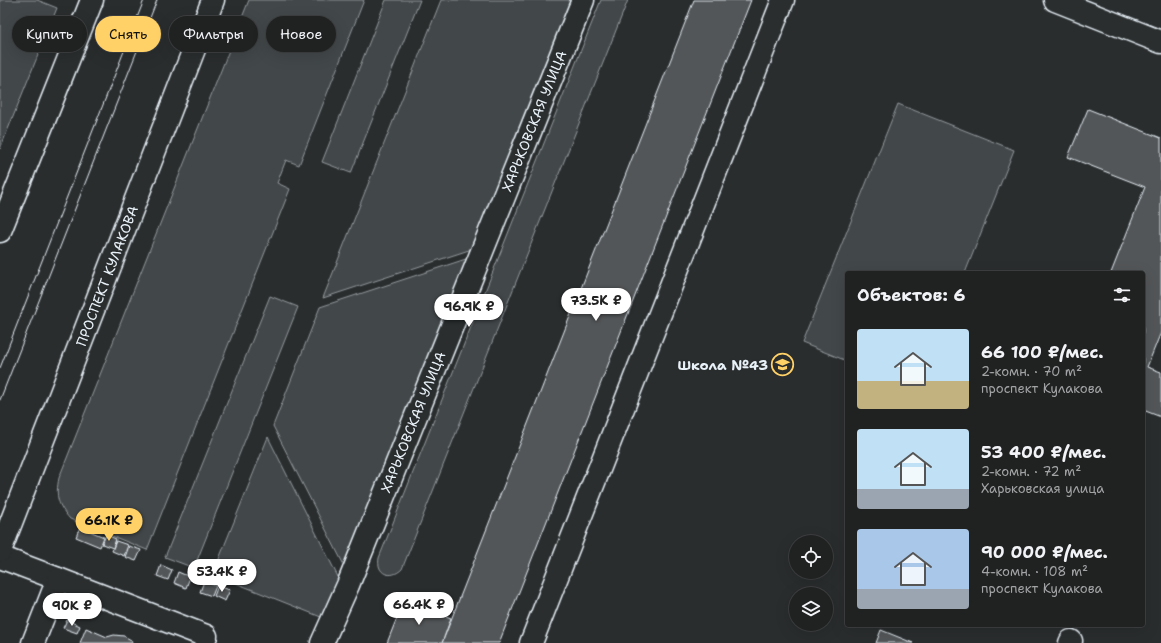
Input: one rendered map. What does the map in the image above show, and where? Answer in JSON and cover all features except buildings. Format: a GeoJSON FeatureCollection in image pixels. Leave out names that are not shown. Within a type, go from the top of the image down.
{"type":"FeatureCollection","features":[{"type":"Feature","properties":{"kind":"main road"},"geometry":{"type":"LineString","coordinates":[[0,231],[92,0]]}},
{"type":"Feature","properties":{"kind":"main road","name":"ПРОСПЕКТ КУЛАКОВА"},"geometry":{"type":"LineString","coordinates":[[0,551],[213,0]]}},
{"type":"Feature","properties":{"kind":"main road","name":"ХАРЬКОВСКАЯ УЛИЦА"},"geometry":{"type":"LineString","coordinates":[[322,643],[348,585],[583,0]]}},
{"type":"Feature","properties":{"kind":"main road"},"geometry":{"type":"LineString","coordinates":[[531,643],[783,0]]}},
{"type":"Feature","properties":{"kind":"main road"},"geometry":{"type":"LineString","coordinates":[[1055,0],[1098,8],[1161,42]]}},
{"type":"Feature","properties":{"kind":"main road"},"geometry":{"type":"LineString","coordinates":[[0,557],[206,636]]}},
{"type":"Feature","properties":{"kind":"main road"},"geometry":{"type":"LineString","coordinates":[[33,643],[58,579]]}},
{"type":"Feature","properties":{"kind":"shaded area"},"geometry":{"type":"Polygon","coordinates":[[[0,0],[37,0],[57,8],[54,16],[12,16],[12,52],[39,52],[0,149],[0,0]]]}},
{"type":"Feature","properties":{"kind":"shaded area"},"geometry":{"type":"Polygon","coordinates":[[[249,0],[364,0],[299,165],[286,160],[277,183],[290,189],[147,550],[70,519],[58,500],[57,490],[59,478],[228,52],[258,52],[258,16],[243,16],[249,0]]]}},
{"type":"Feature","properties":{"kind":"shaded area"},"geometry":{"type":"Polygon","coordinates":[[[386,0],[420,0],[351,173],[322,162],[386,0]]]}},
{"type":"Feature","properties":{"kind":"shaded area"},"geometry":{"type":"Polygon","coordinates":[[[441,0],[571,0],[472,249],[323,298],[441,0]]]}},
{"type":"Feature","properties":{"kind":"shaded area"},"geometry":{"type":"Polygon","coordinates":[[[601,0],[628,0],[402,569],[393,574],[385,574],[380,568],[379,558],[601,0]]]}},
{"type":"Feature","properties":{"kind":"shaded area"},"geometry":{"type":"Polygon","coordinates":[[[898,104],[1014,150],[966,271],[845,271],[845,360],[802,343],[898,104]]]}},
{"type":"Feature","properties":{"kind":"shaded area"},"geometry":{"type":"Polygon","coordinates":[[[469,258],[346,569],[273,426],[320,307],[469,258]]]}},
{"type":"Feature","properties":{"kind":"shaded area"},"geometry":{"type":"Polygon","coordinates":[[[270,296],[298,307],[194,568],[165,557],[270,296]]]}},
{"type":"Feature","properties":{"kind":"shaded area"},"geometry":{"type":"Polygon","coordinates":[[[268,437],[340,581],[326,619],[213,574],[268,437]]]}},
{"type":"Feature","properties":{"kind":"tram line"},"geometry":{"type":"LineString","coordinates":[[0,368],[144,0]]}},
{"type":"Feature","properties":{"kind":"tram line"},"geometry":{"type":"LineString","coordinates":[[0,400],[157,0]]}},
{"type":"Feature","properties":{"kind":"place","name":"Школа №43"},"geometry":{"type":"Point","coordinates":[783,365]}}]}
